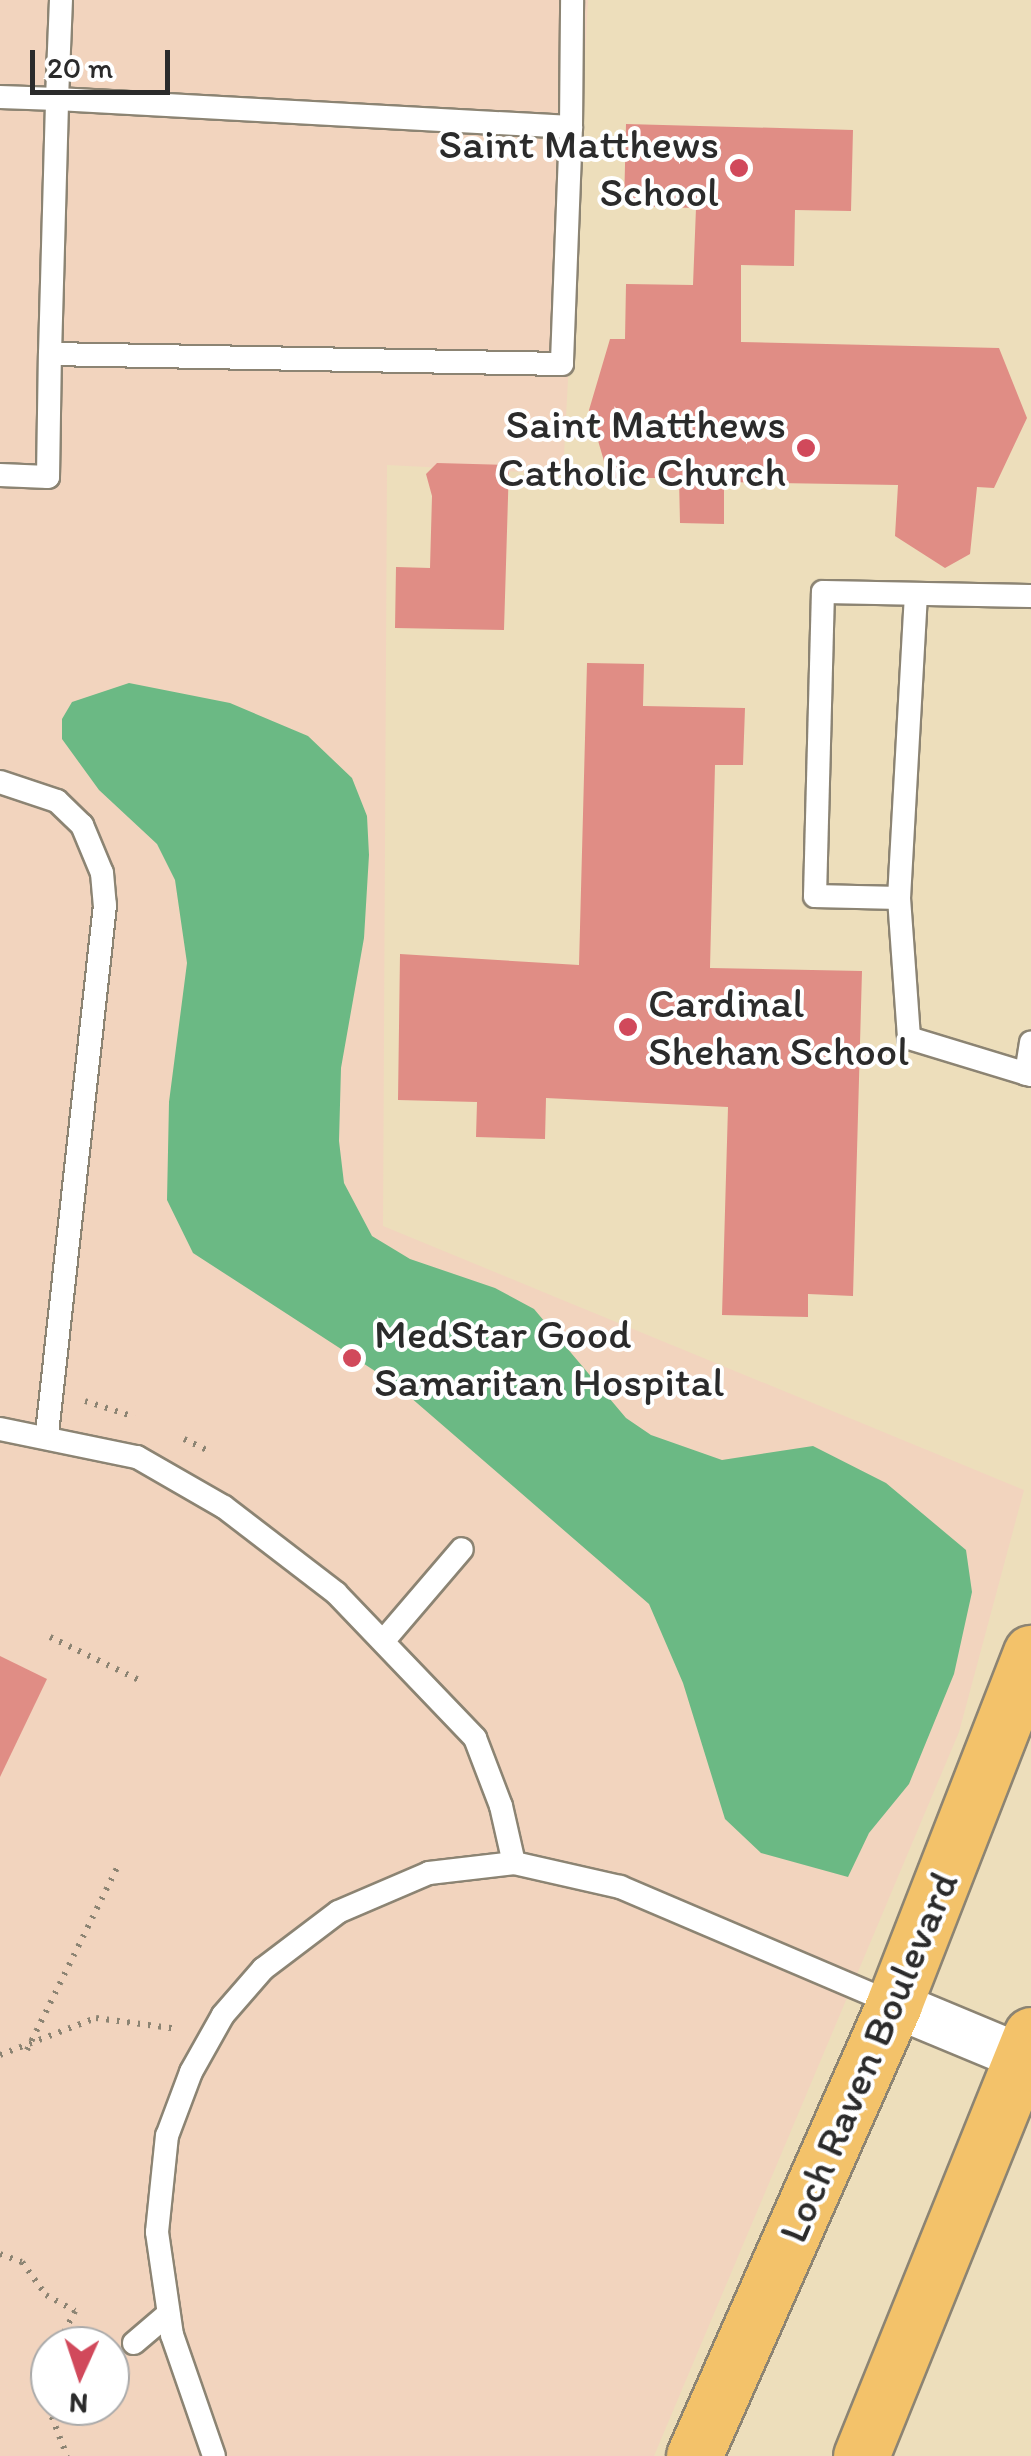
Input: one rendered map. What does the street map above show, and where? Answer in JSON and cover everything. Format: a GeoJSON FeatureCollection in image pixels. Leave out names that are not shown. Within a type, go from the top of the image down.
{"type":"FeatureCollection","features":[{"type":"Feature","properties":{"kind":"main road","name":"Loch Raven Boulevard"},"geometry":{"type":"LineString","coordinates":[[694,2456],[894,2004],[1031,1653]]}},
{"type":"Feature","properties":{"kind":"main road"},"geometry":{"type":"LineString","coordinates":[[861,2456],[1028,2051]]}},
{"type":"Feature","properties":{"kind":"street"},"geometry":{"type":"LineString","coordinates":[[894,2004],[1028,2051]]}},
{"type":"Feature","properties":{"kind":"lane"},"geometry":{"type":"LineString","coordinates":[[0,475],[48,477],[61,0]]}},
{"type":"Feature","properties":{"kind":"lane"},"geometry":{"type":"LineString","coordinates":[[50,354],[562,364],[572,0]]}},
{"type":"Feature","properties":{"kind":"lane"},"geometry":{"type":"LineString","coordinates":[[0,97],[571,127]]}},
{"type":"Feature","properties":{"kind":"lane"},"geometry":{"type":"LineString","coordinates":[[899,898],[815,896],[823,592],[1031,596]]}},
{"type":"Feature","properties":{"kind":"lane"},"geometry":{"type":"LineString","coordinates":[[916,594],[899,898],[909,1038],[1029,1074],[1031,1042]]}},
{"type":"Feature","properties":{"kind":"lane"},"geometry":{"type":"LineString","coordinates":[[0,782],[57,801],[82,825],[102,873],[105,905],[47,1434]]}},
{"type":"Feature","properties":{"kind":"lane"},"geometry":{"type":"LineString","coordinates":[[0,1429],[47,1434],[136,1458],[181,1480],[277,1544],[384,1639],[475,1738],[502,1806],[514,1864]]}},
{"type":"Feature","properties":{"kind":"lane"},"geometry":{"type":"LineString","coordinates":[[384,1639],[462,1549]]}},
{"type":"Feature","properties":{"kind":"lane"},"geometry":{"type":"LineString","coordinates":[[214,2456],[168,2314],[157,2232],[160,2167],[176,2105],[223,2015],[263,1970],[338,1912],[429,1873],[514,1864],[620,1887],[894,2004]]}},
{"type":"Feature","properties":{"kind":"lane"},"geometry":{"type":"LineString","coordinates":[[134,2343],[168,2314]]}},
{"type":"Feature","properties":{"kind":"path"},"geometry":{"type":"LineString","coordinates":[[50,1394],[152,1423]]}},
{"type":"Feature","properties":{"kind":"path"},"geometry":{"type":"LineString","coordinates":[[50,1638],[140,1681]]}},
{"type":"Feature","properties":{"kind":"path"},"geometry":{"type":"LineString","coordinates":[[27,2050],[119,1864]]}},
{"type":"Feature","properties":{"kind":"path"},"geometry":{"type":"LineString","coordinates":[[0,2055],[27,2050],[96,2018],[179,2030]]}},
{"type":"Feature","properties":{"kind":"path"},"geometry":{"type":"LineString","coordinates":[[0,2254],[22,2262],[46,2295],[76,2312],[68,2326]]}},
{"type":"Feature","properties":{"kind":"path"},"geometry":{"type":"LineString","coordinates":[[56,2426],[67,2456]]}},
{"type":"Feature","properties":{"kind":"shaded area","name":"MedStar Good Samaritan Hospital"},"geometry":{"type":"Polygon","coordinates":[[[0,0],[588,0],[563,474],[387,465],[383,1226],[1024,1490],[959,1732],[654,2456],[0,2456],[0,0]]]}},
{"type":"Feature","properties":{"kind":"green space"},"geometry":{"type":"Polygon","coordinates":[[[129,683],[230,703],[308,736],[352,778],[367,816],[369,855],[364,938],[341,1068],[339,1141],[344,1183],[372,1236],[410,1259],[495,1288],[534,1309],[626,1418],[651,1435],[722,1460],[813,1446],[886,1483],[966,1550],[972,1592],[954,1674],[909,1784],[869,1833],[848,1877],[761,1853],[725,1819],[683,1683],[649,1604],[395,1384],[193,1253],[167,1200],[169,1102],[187,963],[175,880],[157,844],[99,790],[62,739],[62,719],[72,702],[129,683]]]}},
{"type":"Feature","properties":{"kind":"building","name":"Saint Matthews Catholic Church"},"geometry":{"type":"Polygon","coordinates":[[[626,124],[853,130],[851,211],[795,210],[794,266],[741,265],[741,342],[999,348],[1027,418],[994,488],[977,487],[970,554],[945,568],[895,536],[898,485],[724,482],[724,524],[680,523],[679,478],[609,478],[589,410],[610,339],[625,339],[626,284],[693,285],[696,208],[624,206],[626,124]]]}},
{"type":"Feature","properties":{"kind":"building"},"geometry":{"type":"Polygon","coordinates":[[[437,463],[509,465],[504,630],[395,628],[396,567],[430,568],[432,496],[426,474],[437,463]]]}},
{"type":"Feature","properties":{"kind":"building","name":"Cardinal Shehan School"},"geometry":{"type":"Polygon","coordinates":[[[587,663],[644,664],[643,706],[745,708],[743,765],[715,765],[710,968],[862,971],[853,1296],[808,1294],[808,1317],[722,1315],[728,1107],[546,1098],[545,1139],[476,1137],[477,1102],[398,1100],[400,954],[579,965],[587,663]]]}},
{"type":"Feature","properties":{"kind":"building"},"geometry":{"type":"Polygon","coordinates":[[[0,1656],[47,1679],[0,1777],[0,1656]]]}},
{"type":"Feature","properties":{"kind":"place","name":"Saint Matthews School"},"geometry":{"type":"Point","coordinates":[739,168]}},
{"type":"Feature","properties":{"kind":"place","name":"Saint Matthews Catholic Church"},"geometry":{"type":"Point","coordinates":[806,448]}},
{"type":"Feature","properties":{"kind":"place","name":"Cardinal Shehan School"},"geometry":{"type":"Point","coordinates":[628,1027]}},
{"type":"Feature","properties":{"kind":"place","name":"MedStar Good Samaritan Hospital"},"geometry":{"type":"Point","coordinates":[352,1358]}}]}
